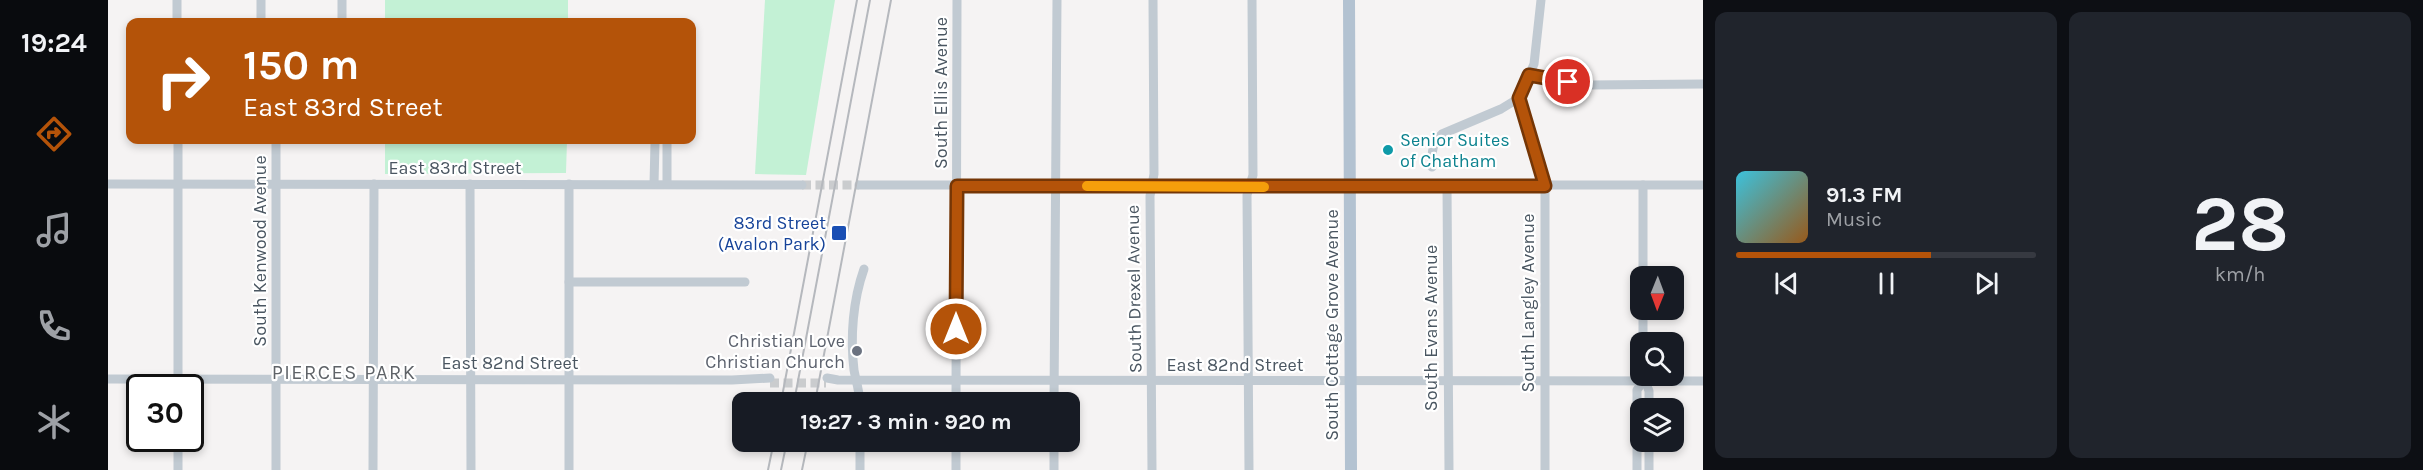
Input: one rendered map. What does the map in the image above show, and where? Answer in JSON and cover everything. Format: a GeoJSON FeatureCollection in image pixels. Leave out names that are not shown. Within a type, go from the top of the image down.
{"type":"FeatureCollection","features":[{"type":"Feature","properties":{"kind":"main road","name":"South Cottage Grove Avenue"},"geometry":{"type":"LineString","coordinates":[[1349,0],[1351,470]]}},
{"type":"Feature","properties":{"kind":"street"},"geometry":{"type":"LineString","coordinates":[[177,0],[177,18]]}},
{"type":"Feature","properties":{"kind":"street"},"geometry":{"type":"LineString","coordinates":[[261,0],[261,18]]}},
{"type":"Feature","properties":{"kind":"street"},"geometry":{"type":"LineString","coordinates":[[342,0],[342,18]]}},
{"type":"Feature","properties":{"kind":"street","name":"South Ellis Avenue"},"geometry":{"type":"LineString","coordinates":[[956,392],[957,0]]}},
{"type":"Feature","properties":{"kind":"street"},"geometry":{"type":"LineString","coordinates":[[1054,392],[1057,0]]}},
{"type":"Feature","properties":{"kind":"street","name":"South Drexel Avenue"},"geometry":{"type":"LineString","coordinates":[[1152,470],[1153,0]]}},
{"type":"Feature","properties":{"kind":"street"},"geometry":{"type":"LineString","coordinates":[[1248,470],[1247,195],[1253,175],[1252,0]]}},
{"type":"Feature","properties":{"kind":"street"},"geometry":{"type":"LineString","coordinates":[[1432,167],[1432,149],[1435,140],[1442,134],[1501,109],[1519,98],[1534,64],[1538,44],[1541,0]]}},
{"type":"Feature","properties":{"kind":"street"},"geometry":{"type":"LineString","coordinates":[[1529,75],[1588,85],[1703,84]]}},
{"type":"Feature","properties":{"kind":"street","name":"South Langley Avenue"},"geometry":{"type":"LineString","coordinates":[[1519,98],[1545,186],[1545,470]]}},
{"type":"Feature","properties":{"kind":"street"},"geometry":{"type":"LineString","coordinates":[[177,144],[178,374]]}},
{"type":"Feature","properties":{"kind":"street","name":"South Kenwood Avenue"},"geometry":{"type":"LineString","coordinates":[[276,144],[276,470]]}},
{"type":"Feature","properties":{"kind":"street"},"geometry":{"type":"LineString","coordinates":[[654,184],[655,144]]}},
{"type":"Feature","properties":{"kind":"street"},"geometry":{"type":"LineString","coordinates":[[667,184],[668,144]]}},
{"type":"Feature","properties":{"kind":"street","name":"East 83rd Street"},"geometry":{"type":"LineString","coordinates":[[108,184],[802,185]]}},
{"type":"Feature","properties":{"kind":"street"},"geometry":{"type":"LineString","coordinates":[[373,470],[374,184]]}},
{"type":"Feature","properties":{"kind":"street"},"geometry":{"type":"LineString","coordinates":[[470,184],[471,470]]}},
{"type":"Feature","properties":{"kind":"street"},"geometry":{"type":"LineString","coordinates":[[569,184],[569,470]]}},
{"type":"Feature","properties":{"kind":"street"},"geometry":{"type":"LineString","coordinates":[[859,185],[1152,187],[1703,185]]}},
{"type":"Feature","properties":{"kind":"street"},"geometry":{"type":"LineString","coordinates":[[1643,185],[1643,266]]}},
{"type":"Feature","properties":{"kind":"street","name":"South Evans Avenue"},"geometry":{"type":"LineString","coordinates":[[1447,186],[1449,470]]}},
{"type":"Feature","properties":{"kind":"street"},"geometry":{"type":"LineString","coordinates":[[859,392],[854,370],[854,311],[856,293],[864,269]]}},
{"type":"Feature","properties":{"kind":"street"},"geometry":{"type":"LineString","coordinates":[[569,282],[745,282]]}},
{"type":"Feature","properties":{"kind":"street","name":"East 82nd Street"},"geometry":{"type":"LineString","coordinates":[[826,380],[1448,382],[1630,378]]}},
{"type":"Feature","properties":{"kind":"street","name":"East 82nd Street"},"geometry":{"type":"LineString","coordinates":[[108,379],[126,380]]}},
{"type":"Feature","properties":{"kind":"street","name":"East 82nd Street"},"geometry":{"type":"LineString","coordinates":[[204,382],[276,379],[470,379],[732,380],[743,383],[770,380]]}},
{"type":"Feature","properties":{"kind":"street","name":"East 82nd Street"},"geometry":{"type":"LineString","coordinates":[[1684,380],[1703,381]]}},
{"type":"Feature","properties":{"kind":"street"},"geometry":{"type":"LineString","coordinates":[[1637,470],[1637,390],[1639,386]]}},
{"type":"Feature","properties":{"kind":"street"},"geometry":{"type":"LineString","coordinates":[[178,452],[178,470]]}},
{"type":"Feature","properties":{"kind":"street"},"geometry":{"type":"LineString","coordinates":[[860,452],[860,470]]}},
{"type":"Feature","properties":{"kind":"street"},"geometry":{"type":"LineString","coordinates":[[956,452],[956,470]]}},
{"type":"Feature","properties":{"kind":"street"},"geometry":{"type":"LineString","coordinates":[[1054,452],[1054,470]]}},
{"type":"Feature","properties":{"kind":"street"},"geometry":{"type":"LineString","coordinates":[[1649,452],[1649,470]]}},
{"type":"Feature","properties":{"kind":"green space"},"geometry":{"type":"Polygon","coordinates":[[[385,0],[568,0],[568,18],[385,18],[385,0]]]}},
{"type":"Feature","properties":{"kind":"green space"},"geometry":{"type":"Polygon","coordinates":[[[765,0],[835,0],[806,175],[755,174],[765,0]]]}},
{"type":"Feature","properties":{"kind":"green space"},"geometry":{"type":"Polygon","coordinates":[[[385,144],[567,144],[566,173],[385,174],[385,144]]]}},
{"type":"Feature","properties":{"kind":"tunnel"},"geometry":{"type":"LineString","coordinates":[[802,185],[859,185]]}},
{"type":"Feature","properties":{"kind":"tunnel"},"geometry":{"type":"LineString","coordinates":[[770,383],[826,383]]}},
{"type":"Feature","properties":{"kind":"railway"},"geometry":{"type":"LineString","coordinates":[[783,392],[857,0]]}},
{"type":"Feature","properties":{"kind":"railway"},"geometry":{"type":"LineString","coordinates":[[796,392],[870,0]]}},
{"type":"Feature","properties":{"kind":"railway"},"geometry":{"type":"LineString","coordinates":[[817,392],[891,0]]}},
{"type":"Feature","properties":{"kind":"railway"},"geometry":{"type":"LineString","coordinates":[[768,470],[772,452]]}},
{"type":"Feature","properties":{"kind":"railway"},"geometry":{"type":"LineString","coordinates":[[781,470],[785,452]]}},
{"type":"Feature","properties":{"kind":"railway"},"geometry":{"type":"LineString","coordinates":[[802,470],[806,452]]}},
{"type":"Feature","properties":{"kind":"slow traffic"},"geometry":{"type":"LineString","coordinates":[[1087,186],[1264,187]]}},
{"type":"Feature","properties":{"kind":"place","name":"Senior Suites of Chatham"},"geometry":{"type":"Point","coordinates":[1388,150]}},
{"type":"Feature","properties":{"kind":"place","name":"83rd Street (Avalon Park)"},"geometry":{"type":"Point","coordinates":[839,233]}},
{"type":"Feature","properties":{"kind":"place","name":"Christian Love Christian Church"},"geometry":{"type":"Point","coordinates":[857,351]}},
{"type":"Feature","properties":{"kind":"district","name":"PIERCES PARK"},"geometry":{"type":"Point","coordinates":[344,372]}},
{"type":"Feature","properties":{"kind":"route"},"geometry":{"type":"LineString","coordinates":[[956,329],[957,186],[1545,186],[1519,98],[1529,75],[1568,82]]}}]}
